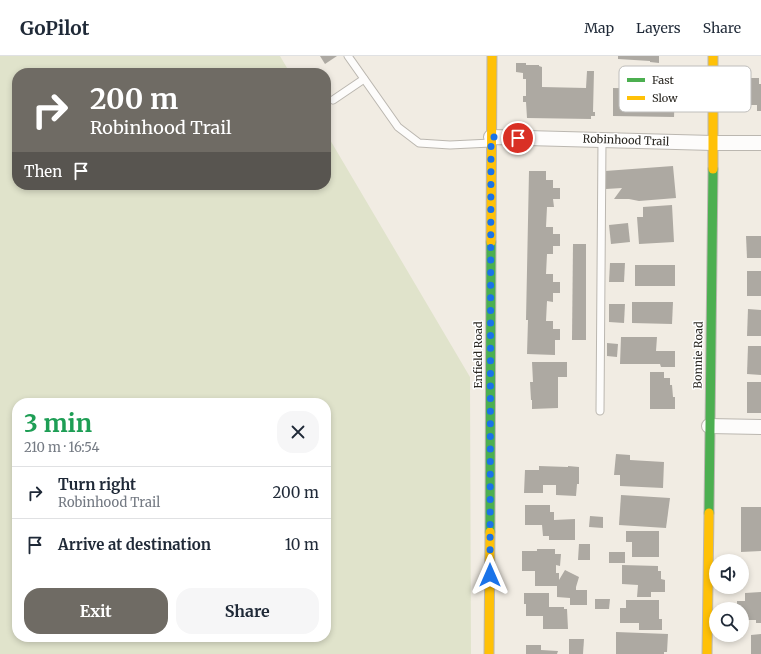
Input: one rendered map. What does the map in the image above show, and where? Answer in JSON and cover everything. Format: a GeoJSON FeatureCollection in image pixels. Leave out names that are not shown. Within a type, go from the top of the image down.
{"type":"FeatureCollection","features":[{"type":"Feature","properties":{"kind":"street","name":"Enfield Road"},"geometry":{"type":"LineString","coordinates":[[489,654],[492,56]]}},
{"type":"Feature","properties":{"kind":"street","name":"Bonnie Road"},"geometry":{"type":"LineString","coordinates":[[712,56],[712,66]]}},
{"type":"Feature","properties":{"kind":"street","name":"Bonnie Road"},"geometry":{"type":"LineString","coordinates":[[707,654],[713,112]]}},
{"type":"Feature","properties":{"kind":"street","name":"Robinhood Trail"},"geometry":{"type":"LineString","coordinates":[[491,140],[602,140],[761,143]]}},
{"type":"Feature","properties":{"kind":"street"},"geometry":{"type":"LineString","coordinates":[[709,426],[761,427]]}},
{"type":"Feature","properties":{"kind":"lane"},"geometry":{"type":"LineString","coordinates":[[348,56],[398,127],[419,143],[450,145],[491,140]]}},
{"type":"Feature","properties":{"kind":"lane"},"geometry":{"type":"LineString","coordinates":[[333,100],[364,79]]}},
{"type":"Feature","properties":{"kind":"lane"},"geometry":{"type":"LineString","coordinates":[[600,412],[602,140]]}},
{"type":"Feature","properties":{"kind":"green space"},"geometry":{"type":"Polygon","coordinates":[[[0,56],[280,56],[287,68],[12,68],[12,190],[331,190],[331,141],[470,377],[471,654],[0,654],[0,56]]]}},
{"type":"Feature","properties":{"kind":"building"},"geometry":{"type":"Polygon","coordinates":[[[320,56],[337,56],[325,64],[320,56]]]}},
{"type":"Feature","properties":{"kind":"building"},"geometry":{"type":"Polygon","coordinates":[[[618,56],[659,56],[659,63],[618,59],[618,56]]]}},
{"type":"Feature","properties":{"kind":"building"},"geometry":{"type":"Polygon","coordinates":[[[516,63],[539,65],[542,67],[542,87],[586,88],[587,71],[594,71],[593,112],[595,112],[595,116],[591,116],[591,119],[527,118],[526,102],[523,102],[523,96],[526,96],[526,79],[523,79],[523,73],[516,72],[516,63]]]}},
{"type":"Feature","properties":{"kind":"building"},"geometry":{"type":"Polygon","coordinates":[[[751,78],[759,78],[759,84],[761,84],[761,111],[757,111],[757,105],[751,105],[751,78]]]}},
{"type":"Feature","properties":{"kind":"building"},"geometry":{"type":"Polygon","coordinates":[[[613,88],[619,88],[619,112],[674,112],[674,117],[613,116],[613,88]]]}},
{"type":"Feature","properties":{"kind":"building"},"geometry":{"type":"Polygon","coordinates":[[[673,166],[676,198],[639,201],[614,199],[622,188],[606,189],[605,171],[673,166]]]}},
{"type":"Feature","properties":{"kind":"building"},"geometry":{"type":"Polygon","coordinates":[[[529,171],[546,171],[546,180],[553,180],[553,188],[560,188],[560,199],[553,199],[554,207],[547,207],[546,227],[553,227],[553,234],[560,234],[560,246],[553,246],[553,254],[547,254],[546,274],[553,274],[553,282],[560,282],[560,293],[553,293],[553,302],[547,301],[546,321],[553,321],[553,329],[560,329],[560,340],[555,340],[555,355],[527,354],[528,320],[526,320],[529,171]]]}},
{"type":"Feature","properties":{"kind":"building"},"geometry":{"type":"Polygon","coordinates":[[[672,205],[674,242],[639,244],[637,217],[643,217],[643,207],[672,205]]]}},
{"type":"Feature","properties":{"kind":"building"},"geometry":{"type":"Polygon","coordinates":[[[628,223],[630,242],[611,244],[609,225],[628,223]]]}},
{"type":"Feature","properties":{"kind":"building"},"geometry":{"type":"Polygon","coordinates":[[[746,236],[761,236],[761,258],[747,258],[746,236]]]}},
{"type":"Feature","properties":{"kind":"building"},"geometry":{"type":"Polygon","coordinates":[[[573,244],[586,244],[586,340],[572,340],[573,244]]]}},
{"type":"Feature","properties":{"kind":"building"},"geometry":{"type":"Polygon","coordinates":[[[610,263],[625,263],[624,282],[609,282],[610,263]]]}},
{"type":"Feature","properties":{"kind":"building"},"geometry":{"type":"Polygon","coordinates":[[[635,265],[675,265],[675,286],[635,286],[635,265]]]}},
{"type":"Feature","properties":{"kind":"building"},"geometry":{"type":"Polygon","coordinates":[[[747,271],[761,271],[761,296],[747,296],[747,271]]]}},
{"type":"Feature","properties":{"kind":"building"},"geometry":{"type":"Polygon","coordinates":[[[632,302],[673,302],[672,324],[632,323],[632,302]]]}},
{"type":"Feature","properties":{"kind":"building"},"geometry":{"type":"Polygon","coordinates":[[[609,304],[625,304],[624,323],[609,322],[609,304]]]}},
{"type":"Feature","properties":{"kind":"building"},"geometry":{"type":"Polygon","coordinates":[[[748,309],[761,310],[761,336],[747,336],[748,309]]]}},
{"type":"Feature","properties":{"kind":"building"},"geometry":{"type":"Polygon","coordinates":[[[621,337],[657,337],[656,351],[675,351],[675,367],[661,367],[660,364],[620,364],[621,337]]]}},
{"type":"Feature","properties":{"kind":"building"},"geometry":{"type":"Polygon","coordinates":[[[607,343],[618,344],[617,357],[607,356],[607,343]]]}},
{"type":"Feature","properties":{"kind":"building"},"geometry":{"type":"Polygon","coordinates":[[[748,346],[761,346],[761,375],[747,374],[748,346]]]}},
{"type":"Feature","properties":{"kind":"building"},"geometry":{"type":"Polygon","coordinates":[[[532,362],[567,362],[567,377],[558,377],[558,408],[532,409],[530,382],[533,382],[532,362]]]}},
{"type":"Feature","properties":{"kind":"building"},"geometry":{"type":"Polygon","coordinates":[[[650,372],[664,372],[664,378],[670,378],[673,397],[675,397],[675,409],[650,409],[650,372]]]}},
{"type":"Feature","properties":{"kind":"building"},"geometry":{"type":"Polygon","coordinates":[[[747,382],[761,382],[761,413],[747,413],[747,382]]]}},
{"type":"Feature","properties":{"kind":"building"},"geometry":{"type":"Polygon","coordinates":[[[616,454],[630,455],[630,460],[664,462],[663,488],[620,486],[620,475],[614,475],[616,454]]]}},
{"type":"Feature","properties":{"kind":"building"},"geometry":{"type":"Polygon","coordinates":[[[539,466],[579,467],[579,484],[577,484],[576,496],[556,495],[556,485],[543,485],[543,493],[524,493],[525,470],[539,470],[539,466]]]}},
{"type":"Feature","properties":{"kind":"building"},"geometry":{"type":"Polygon","coordinates":[[[621,495],[670,498],[666,528],[619,525],[621,495]]]}},
{"type":"Feature","properties":{"kind":"building"},"geometry":{"type":"Polygon","coordinates":[[[525,505],[550,505],[550,512],[554,512],[554,520],[575,519],[575,540],[549,540],[549,536],[543,536],[542,525],[525,525],[525,505]]]}},
{"type":"Feature","properties":{"kind":"building"},"geometry":{"type":"Polygon","coordinates":[[[741,507],[761,507],[761,551],[741,552],[741,507]]]}},
{"type":"Feature","properties":{"kind":"building"},"geometry":{"type":"Polygon","coordinates":[[[590,516],[603,517],[603,528],[589,527],[590,516]]]}},
{"type":"Feature","properties":{"kind":"building"},"geometry":{"type":"Polygon","coordinates":[[[626,531],[659,531],[659,557],[632,557],[632,542],[626,542],[626,531]]]}},
{"type":"Feature","properties":{"kind":"building"},"geometry":{"type":"Polygon","coordinates":[[[579,544],[590,544],[590,560],[578,560],[579,544]]]}},
{"type":"Feature","properties":{"kind":"building"},"geometry":{"type":"Polygon","coordinates":[[[537,549],[555,549],[555,554],[561,554],[560,566],[556,565],[556,573],[559,573],[559,580],[565,570],[579,577],[576,590],[587,590],[587,605],[570,605],[570,598],[557,597],[557,586],[535,586],[535,571],[522,571],[522,551],[537,551],[537,549]]]}},
{"type":"Feature","properties":{"kind":"building"},"geometry":{"type":"Polygon","coordinates":[[[609,552],[625,552],[625,563],[609,563],[609,552]]]}},
{"type":"Feature","properties":{"kind":"building"},"geometry":{"type":"Polygon","coordinates":[[[622,565],[658,566],[658,571],[661,571],[661,579],[665,580],[665,592],[651,592],[651,597],[637,597],[638,585],[622,584],[622,565]]]}},
{"type":"Feature","properties":{"kind":"building"},"geometry":{"type":"Polygon","coordinates":[[[761,592],[761,623],[756,623],[756,620],[749,620],[749,602],[737,602],[745,601],[745,594],[761,592]]]}},
{"type":"Feature","properties":{"kind":"building"},"geometry":{"type":"Polygon","coordinates":[[[524,593],[549,593],[549,607],[564,607],[564,609],[567,609],[568,629],[543,629],[543,616],[526,616],[524,593]]]}},
{"type":"Feature","properties":{"kind":"building"},"geometry":{"type":"Polygon","coordinates":[[[595,599],[610,599],[609,609],[595,609],[595,599]]]}},
{"type":"Feature","properties":{"kind":"building"},"geometry":{"type":"Polygon","coordinates":[[[626,600],[659,600],[659,619],[662,619],[662,630],[639,630],[639,623],[620,623],[620,608],[626,608],[626,600]]]}},
{"type":"Feature","properties":{"kind":"building"},"geometry":{"type":"Polygon","coordinates":[[[616,632],[668,634],[667,652],[664,652],[664,654],[616,654],[616,632]]]}},
{"type":"Feature","properties":{"kind":"building"},"geometry":{"type":"Polygon","coordinates":[[[761,634],[761,654],[751,654],[751,635],[761,634]]]}},
{"type":"Feature","properties":{"kind":"building"},"geometry":{"type":"Polygon","coordinates":[[[569,639],[584,639],[583,654],[569,654],[569,639]]]}},
{"type":"Feature","properties":{"kind":"building"},"geometry":{"type":"Polygon","coordinates":[[[526,645],[541,645],[541,650],[558,651],[557,654],[526,654],[526,645]]]}},
{"type":"Feature","properties":{"kind":"traffic: fast"},"geometry":{"type":"LineString","coordinates":[[709,513],[713,169]]}},
{"type":"Feature","properties":{"kind":"traffic: fast"},"geometry":{"type":"LineString","coordinates":[[490,532],[491,242]]}},
{"type":"Feature","properties":{"kind":"traffic: slow"},"geometry":{"type":"LineString","coordinates":[[491,242],[492,56]]}},
{"type":"Feature","properties":{"kind":"traffic: slow"},"geometry":{"type":"LineString","coordinates":[[713,56],[713,66]]}},
{"type":"Feature","properties":{"kind":"traffic: slow"},"geometry":{"type":"LineString","coordinates":[[713,112],[713,169]]}},
{"type":"Feature","properties":{"kind":"traffic: slow"},"geometry":{"type":"LineString","coordinates":[[707,654],[709,513]]}},
{"type":"Feature","properties":{"kind":"traffic: slow"},"geometry":{"type":"LineString","coordinates":[[489,654],[490,532]]}},
{"type":"Feature","properties":{"kind":"route"},"geometry":{"type":"LineString","coordinates":[[490,575],[491,137],[518,138]]}}]}
